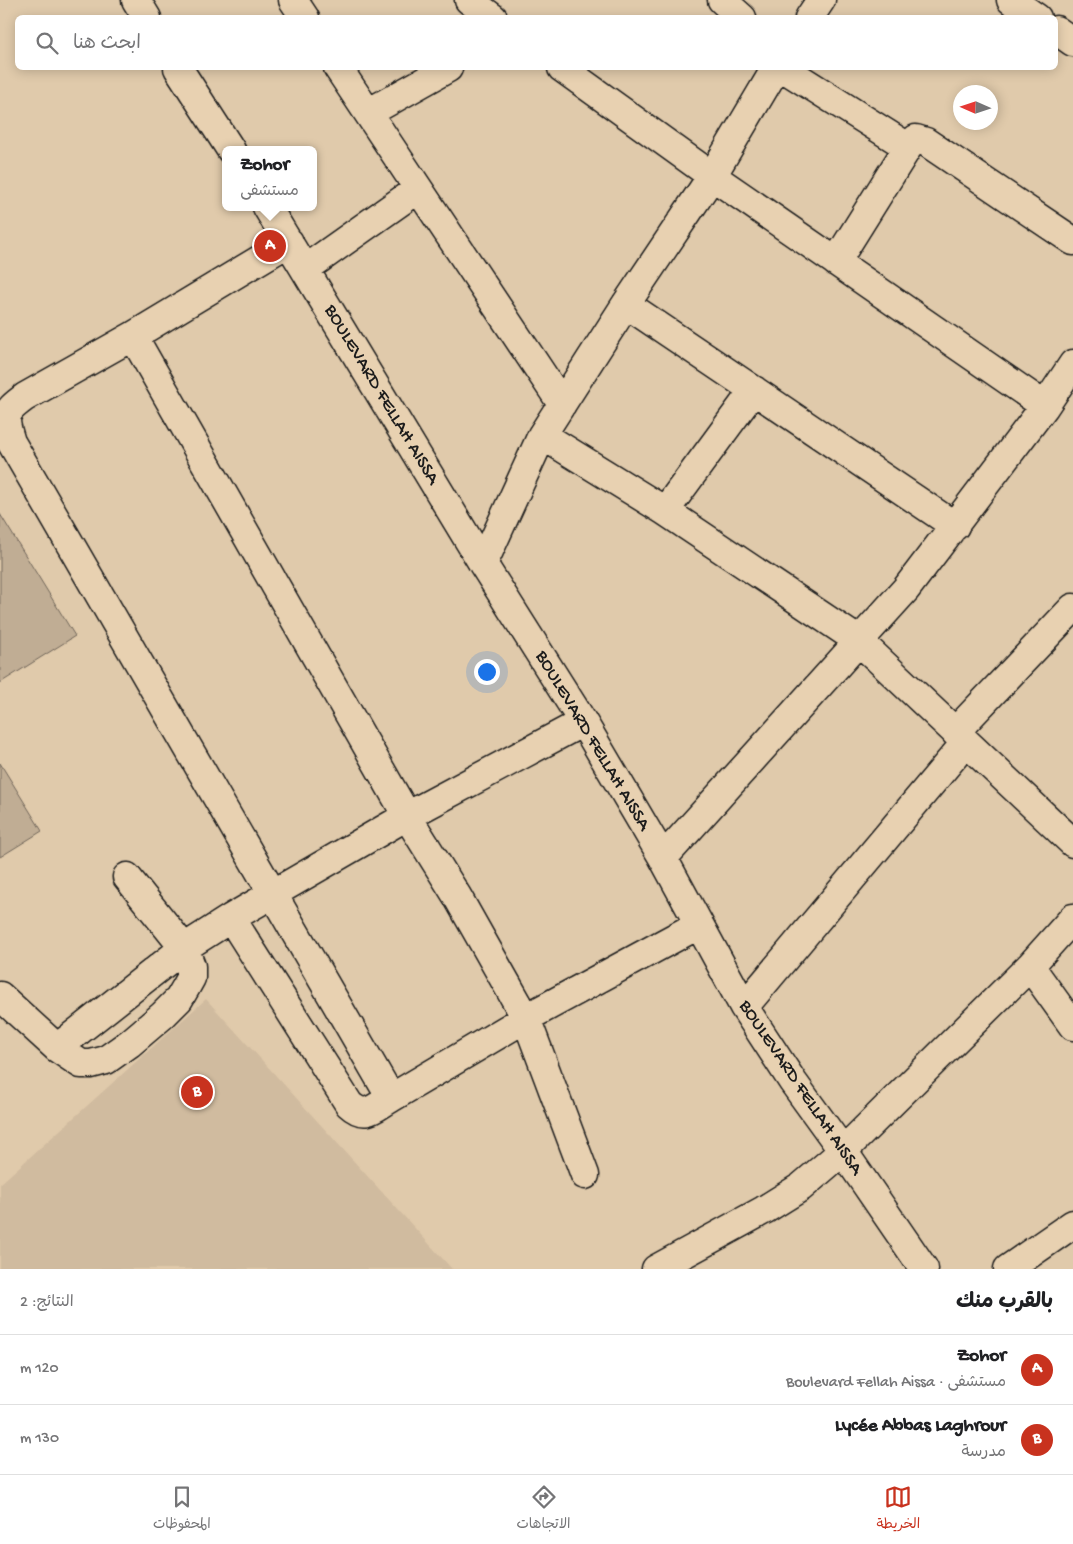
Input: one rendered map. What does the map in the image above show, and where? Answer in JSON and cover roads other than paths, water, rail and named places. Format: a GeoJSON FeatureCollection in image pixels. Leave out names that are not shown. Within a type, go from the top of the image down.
{"type":"FeatureCollection","features":[{"type":"Feature","properties":{"kind":"street"},"geometry":{"type":"LineString","coordinates":[[136,0],[145,15]]}},
{"type":"Feature","properties":{"kind":"street"},"geometry":{"type":"LineString","coordinates":[[294,0],[303,15]]}},
{"type":"Feature","properties":{"kind":"street"},"geometry":{"type":"LineString","coordinates":[[469,0],[489,15]]}},
{"type":"Feature","properties":{"kind":"street"},"geometry":{"type":"LineString","coordinates":[[722,0],[739,15]]}},
{"type":"Feature","properties":{"kind":"street"},"geometry":{"type":"LineString","coordinates":[[811,15],[821,0]]}},
{"type":"Feature","properties":{"kind":"street"},"geometry":{"type":"LineString","coordinates":[[1010,0],[1032,15]]}},
{"type":"Feature","properties":{"kind":"street"},"geometry":{"type":"LineString","coordinates":[[1058,31],[1073,42]]}},
{"type":"Feature","properties":{"kind":"street"},"geometry":{"type":"LineString","coordinates":[[179,70],[228,146]]}},
{"type":"Feature","properties":{"kind":"street"},"geometry":{"type":"LineString","coordinates":[[339,70],[562,404]]}},
{"type":"Feature","properties":{"kind":"street"},"geometry":{"type":"LineString","coordinates":[[368,113],[444,70]]}},
{"type":"Feature","properties":{"kind":"street"},"geometry":{"type":"LineString","coordinates":[[565,70],[712,176],[1044,406]]}},
{"type":"Feature","properties":{"kind":"street"},"geometry":{"type":"LineString","coordinates":[[483,564],[542,435],[626,304],[712,176],[775,70]]}},
{"type":"Feature","properties":{"kind":"street"},"geometry":{"type":"LineString","coordinates":[[785,70],[908,147]]}},
{"type":"Feature","properties":{"kind":"street"},"geometry":{"type":"LineString","coordinates":[[836,262],[908,147],[916,139],[926,142],[1073,241]]}},
{"type":"Feature","properties":{"kind":"street"},"geometry":{"type":"LineString","coordinates":[[305,269],[418,189]]}},
{"type":"Feature","properties":{"kind":"street","name":"BOULEVARD FELLAH AISSA"},"geometry":{"type":"LineString","coordinates":[[270,211],[483,564],[583,722],[663,858],[744,1007],[793,1082],[924,1269]]}},
{"type":"Feature","properties":{"kind":"street"},"geometry":{"type":"LineString","coordinates":[[289,242],[133,336],[25,396],[11,407],[6,415],[6,426],[11,442],[391,1098]]}},
{"type":"Feature","properties":{"kind":"street"},"geometry":{"type":"LineString","coordinates":[[626,304],[955,526]]}},
{"type":"Feature","properties":{"kind":"street"},"geometry":{"type":"LineString","coordinates":[[133,336],[407,816],[457,896],[526,1018],[586,1175]]}},
{"type":"Feature","properties":{"kind":"street"},"geometry":{"type":"LineString","coordinates":[[663,858],[906,589],[955,526],[1073,364]]}},
{"type":"Feature","properties":{"kind":"street"},"geometry":{"type":"LineString","coordinates":[[665,511],[754,390]]}},
{"type":"Feature","properties":{"kind":"street"},"geometry":{"type":"LineString","coordinates":[[542,435],[665,511],[859,641],[1073,843]]}},
{"type":"Feature","properties":{"kind":"street"},"geometry":{"type":"LineString","coordinates":[[744,1007],[960,737],[1073,608]]}},
{"type":"Feature","properties":{"kind":"street"},"geometry":{"type":"LineString","coordinates":[[57,1048],[184,948],[231,918],[407,816],[583,722]]}},
{"type":"Feature","properties":{"kind":"street"},"geometry":{"type":"LineString","coordinates":[[0,996],[57,1048],[81,1064],[106,1060],[130,1043],[179,999],[191,978],[191,966],[184,948],[127,877]]}},
{"type":"Feature","properties":{"kind":"street"},"geometry":{"type":"LineString","coordinates":[[231,918],[349,1104],[359,1112],[368,1112],[526,1018],[698,925]]}},
{"type":"Feature","properties":{"kind":"street"},"geometry":{"type":"LineString","coordinates":[[656,1269],[764,1210],[801,1187],[843,1151],[1030,966],[1073,918]]}},
{"type":"Feature","properties":{"kind":"street"},"geometry":{"type":"LineString","coordinates":[[1030,966],[1073,1026]]}},
{"type":"Feature","properties":{"kind":"street"},"geometry":{"type":"LineString","coordinates":[[1008,1269],[1073,1224]]}},
{"type":"Feature","properties":{"kind":"place","name":"Zohor"},"geometry":{"type":"Point","coordinates":[270,246]}},
{"type":"Feature","properties":{"kind":"place","name":"Lycée Abbas Laghrour"},"geometry":{"type":"Point","coordinates":[197,1092]}}]}
